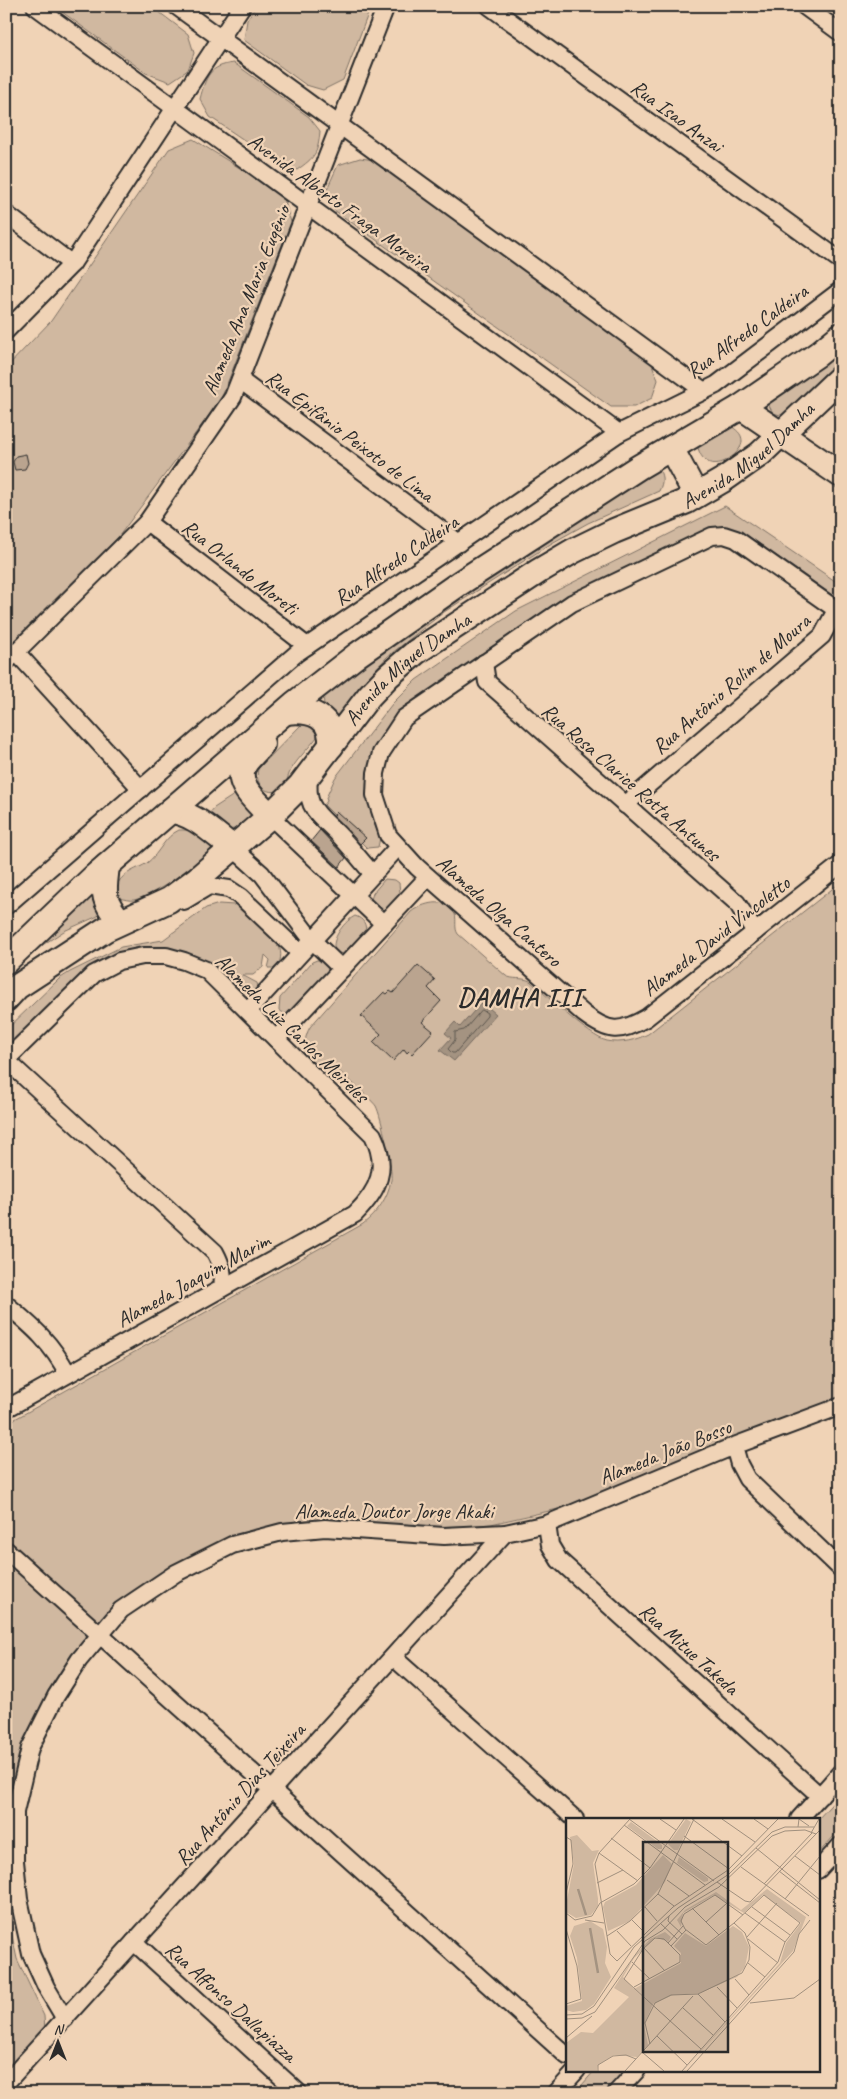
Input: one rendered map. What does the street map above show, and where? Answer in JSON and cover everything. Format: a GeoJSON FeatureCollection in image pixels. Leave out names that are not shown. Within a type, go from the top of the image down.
{"type":"FeatureCollection","features":[{"type":"Feature","properties":{"kind":"street","name":"Avenida Alberto Fraga Moreira"},"geometry":{"type":"LineString","coordinates":[[36,6],[619,433]]}},
{"type":"Feature","properties":{"kind":"street"},"geometry":{"type":"LineString","coordinates":[[176,6],[704,391]]}},
{"type":"Feature","properties":{"kind":"street"},"geometry":{"type":"LineString","coordinates":[[6,331],[72,264],[242,6]]}},
{"type":"Feature","properties":{"kind":"street","name":"Alameda Ana Maria Eugênio"},"geometry":{"type":"LineString","coordinates":[[11,657],[147,522],[233,397],[386,6]]}},
{"type":"Feature","properties":{"kind":"street","name":"Rua Isao Anzai"},"geometry":{"type":"LineString","coordinates":[[489,6],[841,260]]}},
{"type":"Feature","properties":{"kind":"street"},"geometry":{"type":"LineString","coordinates":[[804,6],[841,33]]}},
{"type":"Feature","properties":{"kind":"street"},"geometry":{"type":"LineString","coordinates":[[6,214],[72,264]]}},
{"type":"Feature","properties":{"kind":"street","name":"Rua Alfredo Caldeira"},"geometry":{"type":"LineString","coordinates":[[6,906],[297,653],[619,433],[716,385],[841,290]]}},
{"type":"Feature","properties":{"kind":"street","name":"Avenida Miguel Damha"},"geometry":{"type":"LineString","coordinates":[[6,961],[107,866],[170,811],[284,713],[357,655],[460,583],[639,467],[741,407],[818,354],[841,335]]}},
{"type":"Feature","properties":{"kind":"street","name":"Avenida Miguel Damha"},"geometry":{"type":"LineString","coordinates":[[6,999],[17,987],[120,921],[132,918],[169,900],[197,879],[270,816],[300,786],[375,689],[416,652],[539,570],[614,531],[696,496],[723,480],[760,454],[841,377]]}},
{"type":"Feature","properties":{"kind":"street","name":"Rua Epifânio Peixoto de Lima"},"geometry":{"type":"LineString","coordinates":[[240,380],[459,543]]}},
{"type":"Feature","properties":{"kind":"street"},"geometry":{"type":"LineString","coordinates":[[741,407],[763,423],[782,433],[841,475]]}},
{"type":"Feature","properties":{"kind":"street"},"geometry":{"type":"LineString","coordinates":[[671,448],[696,496]]}},
{"type":"Feature","properties":{"kind":"street","name":"Rua Orlando Moreti"},"geometry":{"type":"LineString","coordinates":[[147,522],[307,646]]}},
{"type":"Feature","properties":{"kind":"street"},"geometry":{"type":"LineString","coordinates":[[248,1011],[373,874],[393,841],[375,795],[376,773],[381,753],[404,718],[572,603],[712,536],[724,535],[736,539],[839,612]]}},
{"type":"Feature","properties":{"kind":"street","name":"Rua Antônio Rolim de Moura"},"geometry":{"type":"LineString","coordinates":[[625,805],[822,636],[839,612]]}},
{"type":"Feature","properties":{"kind":"street"},"geometry":{"type":"LineString","coordinates":[[11,657],[141,789]]}},
{"type":"Feature","properties":{"kind":"street","name":"Rua Rosa Clarice Rotta Antunes"},"geometry":{"type":"LineString","coordinates":[[484,663],[487,682],[736,903],[755,932]]}},
{"type":"Feature","properties":{"kind":"street"},"geometry":{"type":"LineString","coordinates":[[331,746],[332,736],[329,727],[319,717],[298,711],[284,713],[277,727],[245,764],[243,771],[244,785],[247,791],[270,816],[384,924]]}},
{"type":"Feature","properties":{"kind":"street"},"geometry":{"type":"LineString","coordinates":[[310,774],[308,791],[312,806],[319,818],[338,834],[373,874]]}},
{"type":"Feature","properties":{"kind":"street"},"geometry":{"type":"LineString","coordinates":[[170,811],[177,811],[190,817],[232,847],[262,874],[312,940],[342,968]]}},
{"type":"Feature","properties":{"kind":"street","name":"Alameda Olga Cantero"},"geometry":{"type":"LineString","coordinates":[[393,841],[428,877],[584,1014],[596,1023],[612,1030]]}},
{"type":"Feature","properties":{"kind":"street","name":"Alameda David Vincoletto"},"geometry":{"type":"LineString","coordinates":[[612,1030],[629,1027],[646,1018],[841,864]]}},
{"type":"Feature","properties":{"kind":"street"},"geometry":{"type":"LineString","coordinates":[[107,866],[105,898],[107,905],[120,921],[151,921],[209,886],[218,886],[229,889],[241,897],[300,953]]}},
{"type":"Feature","properties":{"kind":"street"},"geometry":{"type":"LineString","coordinates":[[276,1039],[428,877]]}},
{"type":"Feature","properties":{"kind":"street","name":"Alameda Luiz Carlos Meireles"},"geometry":{"type":"LineString","coordinates":[[6,1060],[94,974],[119,961],[143,956],[166,956],[184,961],[206,970],[373,1135],[379,1149],[381,1169]]}},
{"type":"Feature","properties":{"kind":"street"},"geometry":{"type":"LineString","coordinates":[[6,1060],[215,1252],[220,1262],[223,1276],[222,1288]]}},
{"type":"Feature","properties":{"kind":"street","name":"Alameda Joaquim Marim"},"geometry":{"type":"LineString","coordinates":[[6,1409],[355,1214],[369,1200],[377,1186],[381,1169]]}},
{"type":"Feature","properties":{"kind":"street"},"geometry":{"type":"LineString","coordinates":[[6,1304],[50,1345],[68,1374]]}},
{"type":"Feature","properties":{"kind":"street","name":"Alameda João Bosso"},"geometry":{"type":"LineString","coordinates":[[505,1532],[547,1524],[734,1446],[841,1406]]}},
{"type":"Feature","properties":{"kind":"street"},"geometry":{"type":"LineString","coordinates":[[734,1446],[739,1464],[747,1479],[841,1568]]}},
{"type":"Feature","properties":{"kind":"street","name":"Rua Mitue Takeda"},"geometry":{"type":"LineString","coordinates":[[547,1524],[550,1545],[559,1560],[820,1796]]}},
{"type":"Feature","properties":{"kind":"street","name":"Alameda Doutor Jorge Akaki"},"geometry":{"type":"LineString","coordinates":[[65,2019],[46,1987],[31,1954],[19,1899],[15,1861],[15,1812],[30,1748],[56,1696],[78,1660],[121,1610],[176,1573],[232,1545],[282,1532],[325,1528],[444,1536],[505,1532]]}},
{"type":"Feature","properties":{"kind":"street","name":"Rua Antônio Dias Teixeira"},"geometry":{"type":"LineString","coordinates":[[6,2084],[505,1532]]}},
{"type":"Feature","properties":{"kind":"street"},"geometry":{"type":"LineString","coordinates":[[6,1550],[566,2055]]}},
{"type":"Feature","properties":{"kind":"street"},"geometry":{"type":"LineString","coordinates":[[393,1657],[574,1818]]}},
{"type":"Feature","properties":{"kind":"street"},"geometry":{"type":"LineString","coordinates":[[801,1818],[841,1772]]}},
{"type":"Feature","properties":{"kind":"street"},"geometry":{"type":"LineString","coordinates":[[820,1868],[841,1845]]}},
{"type":"Feature","properties":{"kind":"street","name":"Rua Affonso Dallapiazza"},"geometry":{"type":"LineString","coordinates":[[134,1942],[299,2093]]}},
{"type":"Feature","properties":{"kind":"street"},"geometry":{"type":"LineString","coordinates":[[556,2093],[574,2072]]}},
{"type":"Feature","properties":{"kind":"street"},"geometry":{"type":"LineString","coordinates":[[616,2093],[635,2072]]}},
{"type":"Feature","properties":{"kind":"shaded area"},"geometry":{"type":"Polygon","coordinates":[[[54,6],[151,6],[188,34],[194,53],[188,70],[170,82],[146,73],[54,6]]]}},
{"type":"Feature","properties":{"kind":"shaded area"},"geometry":{"type":"Polygon","coordinates":[[[256,6],[371,6],[343,80],[323,90],[306,85],[244,40],[247,20],[256,6]]]}},
{"type":"Feature","properties":{"kind":"shaded area"},"geometry":{"type":"Polygon","coordinates":[[[234,63],[309,117],[320,131],[317,150],[308,162],[297,170],[284,167],[210,117],[200,99],[204,84],[210,73],[214,70],[226,64],[234,63]]]}},
{"type":"Feature","properties":{"kind":"shaded area"},"geometry":{"type":"Polygon","coordinates":[[[193,139],[283,195],[291,222],[221,399],[119,536],[6,648],[6,368],[51,321],[169,149],[193,139]]]}},
{"type":"Feature","properties":{"kind":"shaded area"},"geometry":{"type":"Polygon","coordinates":[[[360,158],[375,160],[651,362],[658,380],[652,398],[634,407],[611,407],[334,210],[327,189],[338,165],[360,158]]]}},
{"type":"Feature","properties":{"kind":"shaded area"},"geometry":{"type":"Polygon","coordinates":[[[841,340],[841,367],[784,416],[773,413],[768,404],[769,396],[841,340]]]}},
{"type":"Feature","properties":{"kind":"shaded area"},"geometry":{"type":"Polygon","coordinates":[[[730,425],[741,436],[741,446],[737,452],[723,462],[715,464],[708,462],[701,456],[697,444],[730,425]]]}},
{"type":"Feature","properties":{"kind":"shaded area"},"geometry":{"type":"Polygon","coordinates":[[[657,466],[662,478],[659,491],[588,523],[552,543],[444,612],[387,657],[342,713],[335,716],[327,709],[324,703],[324,696],[327,690],[356,663],[657,466]]]}},
{"type":"Feature","properties":{"kind":"shaded area"},"geometry":{"type":"Polygon","coordinates":[[[725,506],[841,585],[841,601],[747,535],[725,529],[554,609],[391,724],[378,746],[370,805],[380,838],[378,847],[367,848],[324,805],[335,778],[392,704],[416,680],[516,611],[725,506]]]}},
{"type":"Feature","properties":{"kind":"shaded area"},"geometry":{"type":"Polygon","coordinates":[[[307,724],[315,728],[317,737],[294,765],[283,788],[273,792],[264,789],[258,781],[258,769],[301,725],[307,724]]]}},
{"type":"Feature","properties":{"kind":"shaded area"},"geometry":{"type":"Polygon","coordinates":[[[237,793],[254,811],[242,825],[234,829],[225,830],[209,814],[214,808],[237,793]]]}},
{"type":"Feature","properties":{"kind":"shaded area"},"geometry":{"type":"Polygon","coordinates":[[[179,830],[193,830],[213,846],[200,861],[153,892],[134,900],[119,898],[117,887],[121,879],[127,873],[147,863],[166,841],[179,830]]]}},
{"type":"Feature","properties":{"kind":"shaded area"},"geometry":{"type":"Polygon","coordinates":[[[385,879],[395,880],[399,883],[400,893],[389,909],[378,911],[370,903],[373,893],[385,879]]]}},
{"type":"Feature","properties":{"kind":"shaded area"},"geometry":{"type":"Polygon","coordinates":[[[841,882],[841,1399],[567,1507],[491,1524],[468,1526],[418,1527],[351,1523],[178,1565],[150,1582],[99,1625],[58,1678],[41,1707],[27,1737],[14,1774],[6,1821],[6,1424],[363,1224],[377,1210],[385,1199],[391,1174],[381,1120],[376,1106],[336,1069],[319,1066],[312,1062],[307,1055],[305,1043],[310,1027],[411,912],[421,906],[434,903],[440,903],[451,908],[455,914],[458,934],[506,976],[530,981],[568,1015],[599,1038],[612,1042],[623,1042],[648,1034],[841,882]]]}},
{"type":"Feature","properties":{"kind":"shaded area"},"geometry":{"type":"Polygon","coordinates":[[[95,886],[100,912],[98,916],[64,931],[44,944],[6,977],[6,964],[95,886]]]}},
{"type":"Feature","properties":{"kind":"shaded area"},"geometry":{"type":"Polygon","coordinates":[[[236,903],[277,942],[281,952],[277,968],[268,968],[270,960],[265,955],[263,967],[253,975],[242,975],[257,983],[258,986],[254,994],[248,998],[244,997],[220,973],[133,951],[6,1051],[6,1030],[59,979],[121,947],[163,940],[206,908],[219,904],[234,905],[236,903]]]}},
{"type":"Feature","properties":{"kind":"shaded area"},"geometry":{"type":"Polygon","coordinates":[[[355,916],[364,922],[366,933],[344,954],[338,953],[334,948],[335,939],[344,925],[355,916]]]}},
{"type":"Feature","properties":{"kind":"shaded area"},"geometry":{"type":"Polygon","coordinates":[[[322,960],[328,965],[329,975],[290,1015],[279,1010],[280,998],[312,962],[322,960]]]}},
{"type":"Feature","properties":{"kind":"shaded area"},"geometry":{"type":"Polygon","coordinates":[[[841,1794],[841,1828],[820,1852],[820,1818],[841,1794]]]}},
{"type":"Feature","properties":{"kind":"shaded area"},"geometry":{"type":"Polygon","coordinates":[[[6,1907],[17,1959],[44,2016],[45,2031],[6,2077],[6,1907]]]}},
{"type":"Feature","properties":{"kind":"shaded area"},"geometry":{"type":"Polygon","coordinates":[[[593,2072],[624,2072],[606,2093],[575,2093],[593,2072]]]}},
{"type":"Feature","properties":{"kind":"water"},"geometry":{"type":"Polygon","coordinates":[[[482,1002],[496,1014],[454,1061],[440,1050],[451,1038],[445,1033],[455,1022],[460,1027],[482,1002]]]}},
{"type":"Feature","properties":{"kind":"building"},"geometry":{"type":"Polygon","coordinates":[[[26,454],[28,463],[25,469],[15,470],[13,462],[16,456],[26,454]]]}},
{"type":"Feature","properties":{"kind":"building"},"geometry":{"type":"Polygon","coordinates":[[[337,812],[366,838],[360,844],[333,816],[337,812]]]}},
{"type":"Feature","properties":{"kind":"building"},"geometry":{"type":"Polygon","coordinates":[[[320,830],[346,858],[339,867],[311,841],[320,830]]]}},
{"type":"Feature","properties":{"kind":"building"},"geometry":{"type":"Polygon","coordinates":[[[418,965],[435,980],[428,988],[441,1001],[422,1022],[433,1031],[412,1054],[409,1051],[407,1053],[404,1049],[393,1061],[373,1042],[381,1034],[361,1016],[384,992],[387,994],[390,991],[393,993],[418,965]]]}},
{"type":"Feature","properties":{"kind":"district","name":"DAMHA III"},"geometry":{"type":"Point","coordinates":[520,997]}}]}
